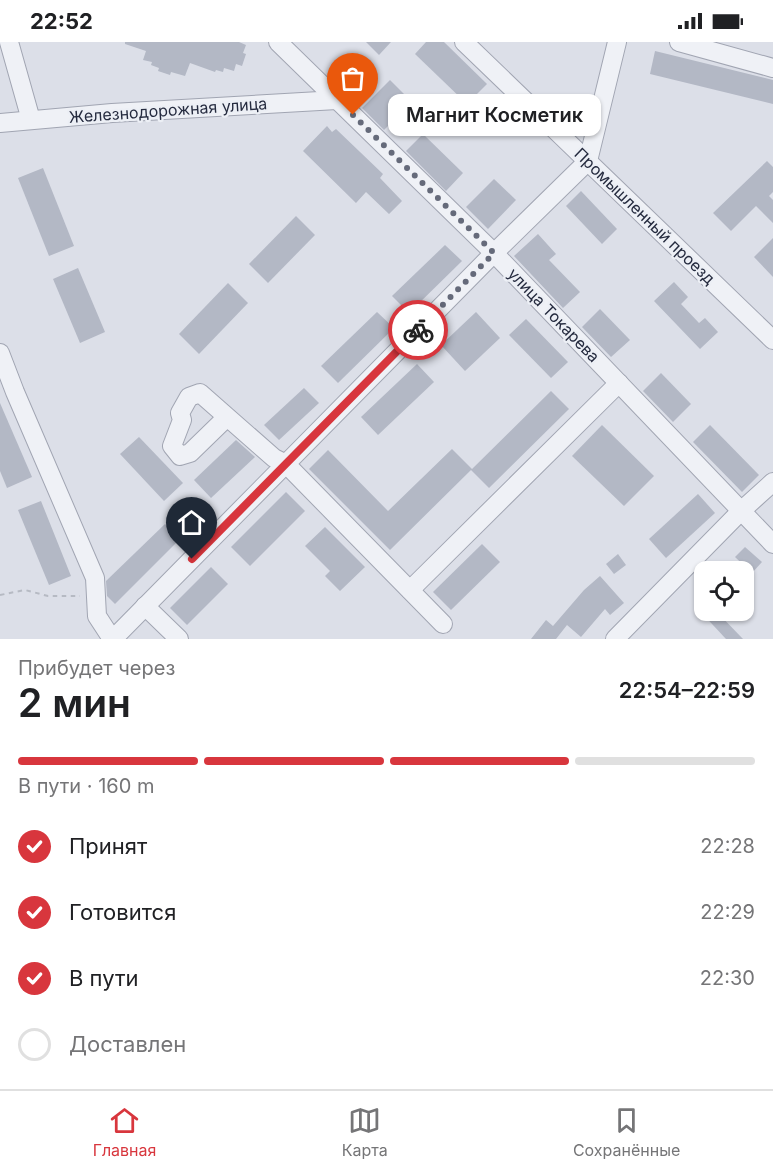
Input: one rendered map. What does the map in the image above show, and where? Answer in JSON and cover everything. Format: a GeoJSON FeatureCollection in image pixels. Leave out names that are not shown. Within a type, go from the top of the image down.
{"type":"FeatureCollection","features":[{"type":"Feature","properties":{"kind":"street"},"geometry":{"type":"LineString","coordinates":[[9,42],[32,120]]}},
{"type":"Feature","properties":{"kind":"street","name":"улица Токарева"},"geometry":{"type":"LineString","coordinates":[[278,42],[494,253],[773,544]]}},
{"type":"Feature","properties":{"kind":"street","name":"Промышленный проезд"},"geometry":{"type":"LineString","coordinates":[[465,42],[773,340]]}},
{"type":"Feature","properties":{"kind":"street"},"geometry":{"type":"LineString","coordinates":[[0,353],[94,578],[97,616],[112,639],[588,161],[617,42]]}},
{"type":"Feature","properties":{"kind":"street"},"geometry":{"type":"LineString","coordinates":[[679,42],[773,68]]}},
{"type":"Feature","properties":{"kind":"street","name":"Железнодорожная улица"},"geometry":{"type":"LineString","coordinates":[[0,123],[337,100]]}},
{"type":"Feature","properties":{"kind":"street"},"geometry":{"type":"LineString","coordinates":[[410,590],[619,383]]}},
{"type":"Feature","properties":{"kind":"street"},"geometry":{"type":"LineString","coordinates":[[226,418],[274,458],[285,464],[443,624]]}},
{"type":"Feature","properties":{"kind":"street"},"geometry":{"type":"LineString","coordinates":[[615,639],[741,511],[773,483]]}},
{"type":"Feature","properties":{"kind":"street"},"geometry":{"type":"LineString","coordinates":[[145,606],[179,639]]}},
{"type":"Feature","properties":{"kind":"path"},"geometry":{"type":"LineString","coordinates":[[0,595],[25,590],[48,596],[95,597]]}},
{"type":"Feature","properties":{"kind":"building"},"geometry":{"type":"Polygon","coordinates":[[[125,42],[239,42],[246,45],[243,53],[246,54],[242,66],[236,64],[234,71],[224,68],[223,72],[216,70],[215,72],[190,63],[185,76],[171,72],[170,75],[158,71],[159,68],[151,65],[152,62],[143,60],[146,51],[125,44],[125,42]]]}},
{"type":"Feature","properties":{"kind":"building"},"geometry":{"type":"Polygon","coordinates":[[[366,42],[391,42],[379,55],[366,42]]]}},
{"type":"Feature","properties":{"kind":"building"},"geometry":{"type":"Polygon","coordinates":[[[426,42],[444,42],[487,84],[467,104],[415,54],[426,42]]]}},
{"type":"Feature","properties":{"kind":"building"},"geometry":{"type":"Polygon","coordinates":[[[655,51],[773,80],[773,104],[650,74],[655,51]]]}},
{"type":"Feature","properties":{"kind":"building"},"geometry":{"type":"Polygon","coordinates":[[[390,80],[412,102],[384,130],[362,108],[390,80]]]}},
{"type":"Feature","properties":{"kind":"building"},"geometry":{"type":"Polygon","coordinates":[[[327,126],[332,132],[336,129],[383,174],[380,178],[402,201],[389,214],[366,192],[356,203],[303,151],[327,126]]]}},
{"type":"Feature","properties":{"kind":"building"},"geometry":{"type":"Polygon","coordinates":[[[423,134],[463,173],[446,191],[406,151],[423,134]]]}},
{"type":"Feature","properties":{"kind":"building"},"geometry":{"type":"Polygon","coordinates":[[[767,161],[773,167],[773,192],[769,196],[773,200],[773,223],[756,206],[731,231],[713,213],[767,161]]]}},
{"type":"Feature","properties":{"kind":"building"},"geometry":{"type":"Polygon","coordinates":[[[43,168],[74,246],[49,256],[18,178],[43,168]]]}},
{"type":"Feature","properties":{"kind":"building"},"geometry":{"type":"Polygon","coordinates":[[[494,179],[516,200],[488,229],[466,207],[494,179]]]}},
{"type":"Feature","properties":{"kind":"building"},"geometry":{"type":"Polygon","coordinates":[[[581,191],[617,229],[602,244],[566,206],[581,191]]]}},
{"type":"Feature","properties":{"kind":"building"},"geometry":{"type":"Polygon","coordinates":[[[296,216],[315,235],[268,283],[249,264],[296,216]]]}},
{"type":"Feature","properties":{"kind":"building"},"geometry":{"type":"Polygon","coordinates":[[[538,234],[556,254],[549,260],[580,292],[563,308],[514,256],[538,234]]]}},
{"type":"Feature","properties":{"kind":"building"},"geometry":{"type":"Polygon","coordinates":[[[773,238],[773,277],[754,257],[773,238]]]}},
{"type":"Feature","properties":{"kind":"building"},"geometry":{"type":"Polygon","coordinates":[[[445,245],[462,261],[409,313],[392,296],[445,245]]]}},
{"type":"Feature","properties":{"kind":"building"},"geometry":{"type":"Polygon","coordinates":[[[78,268],[105,332],[80,343],[53,279],[78,268]]]}},
{"type":"Feature","properties":{"kind":"building"},"geometry":{"type":"Polygon","coordinates":[[[674,282],[688,297],[681,304],[699,323],[705,318],[718,332],[700,349],[654,301],[674,282]]]}},
{"type":"Feature","properties":{"kind":"building"},"geometry":{"type":"Polygon","coordinates":[[[228,283],[248,303],[199,354],[179,334],[228,283]]]}},
{"type":"Feature","properties":{"kind":"building"},"geometry":{"type":"Polygon","coordinates":[[[600,309],[630,340],[611,357],[582,327],[600,309]]]}},
{"type":"Feature","properties":{"kind":"building"},"geometry":{"type":"Polygon","coordinates":[[[377,312],[394,328],[338,383],[321,366],[377,312]]]}},
{"type":"Feature","properties":{"kind":"building"},"geometry":{"type":"Polygon","coordinates":[[[476,312],[500,338],[465,371],[441,345],[476,312]]]}},
{"type":"Feature","properties":{"kind":"building"},"geometry":{"type":"Polygon","coordinates":[[[526,319],[568,362],[551,378],[509,335],[526,319]]]}},
{"type":"Feature","properties":{"kind":"building"},"geometry":{"type":"Polygon","coordinates":[[[417,364],[434,382],[378,435],[361,417],[417,364]]]}},
{"type":"Feature","properties":{"kind":"building"},"geometry":{"type":"Polygon","coordinates":[[[661,373],[691,404],[673,422],[643,391],[661,373]]]}},
{"type":"Feature","properties":{"kind":"building"},"geometry":{"type":"Polygon","coordinates":[[[304,388],[319,403],[279,440],[264,425],[304,388]]]}},
{"type":"Feature","properties":{"kind":"building"},"geometry":{"type":"Polygon","coordinates":[[[551,391],[569,409],[489,488],[471,470],[390,550],[309,469],[328,450],[388,511],[452,449],[472,469],[551,391]]]}},
{"type":"Feature","properties":{"kind":"building"},"geometry":{"type":"Polygon","coordinates":[[[0,403],[32,477],[7,488],[0,471],[0,403]]]}},
{"type":"Feature","properties":{"kind":"building"},"geometry":{"type":"Polygon","coordinates":[[[602,425],[654,476],[624,506],[572,456],[602,425]]]}},
{"type":"Feature","properties":{"kind":"building"},"geometry":{"type":"Polygon","coordinates":[[[710,425],[759,475],[742,492],[693,442],[710,425]]]}},
{"type":"Feature","properties":{"kind":"building"},"geometry":{"type":"Polygon","coordinates":[[[139,437],[183,483],[164,501],[120,454],[139,437]]]}},
{"type":"Feature","properties":{"kind":"building"},"geometry":{"type":"Polygon","coordinates":[[[236,440],[255,457],[211,498],[194,480],[236,440]]]}},
{"type":"Feature","properties":{"kind":"building"},"geometry":{"type":"Polygon","coordinates":[[[286,492],[305,511],[250,566],[231,547],[286,492]]]}},
{"type":"Feature","properties":{"kind":"building"},"geometry":{"type":"Polygon","coordinates":[[[698,494],[715,513],[666,558],[649,539],[698,494]]]}},
{"type":"Feature","properties":{"kind":"building"},"geometry":{"type":"Polygon","coordinates":[[[41,501],[71,576],[49,585],[18,510],[41,501]]]}},
{"type":"Feature","properties":{"kind":"building"},"geometry":{"type":"Polygon","coordinates":[[[165,524],[180,539],[115,604],[107,596],[106,581],[165,524]]]}},
{"type":"Feature","properties":{"kind":"building"},"geometry":{"type":"Polygon","coordinates":[[[325,527],[365,567],[340,591],[325,576],[330,571],[305,546],[325,527]]]}},
{"type":"Feature","properties":{"kind":"building"},"geometry":{"type":"Polygon","coordinates":[[[482,544],[500,562],[451,610],[433,592],[482,544]]]}},
{"type":"Feature","properties":{"kind":"building"},"geometry":{"type":"Polygon","coordinates":[[[745,547],[762,562],[754,571],[754,561],[739,561],[735,557],[745,547]]]}},
{"type":"Feature","properties":{"kind":"building"},"geometry":{"type":"Polygon","coordinates":[[[618,554],[626,565],[614,574],[606,564],[618,554]]]}},
{"type":"Feature","properties":{"kind":"building"},"geometry":{"type":"Polygon","coordinates":[[[211,567],[228,584],[187,625],[170,608],[211,567]]]}},
{"type":"Feature","properties":{"kind":"building"},"geometry":{"type":"Polygon","coordinates":[[[600,576],[624,603],[610,615],[605,609],[581,637],[567,625],[556,639],[531,639],[546,620],[553,626],[584,590],[600,576]]]}},
{"type":"Feature","properties":{"kind":"building"},"geometry":{"type":"Polygon","coordinates":[[[709,621],[726,621],[743,639],[726,639],[709,621]]]}},
{"type":"Feature","properties":{"kind":"way so far"},"geometry":{"type":"LineString","coordinates":[[353,115],[494,253],[418,330]]}},
{"type":"Feature","properties":{"kind":"place","name":"Магнит Косметик"},"geometry":{"type":"Point","coordinates":[353,115]}},
{"type":"Feature","properties":{"kind":"route"},"geometry":{"type":"LineString","coordinates":[[192,559],[418,330]]}}]}
